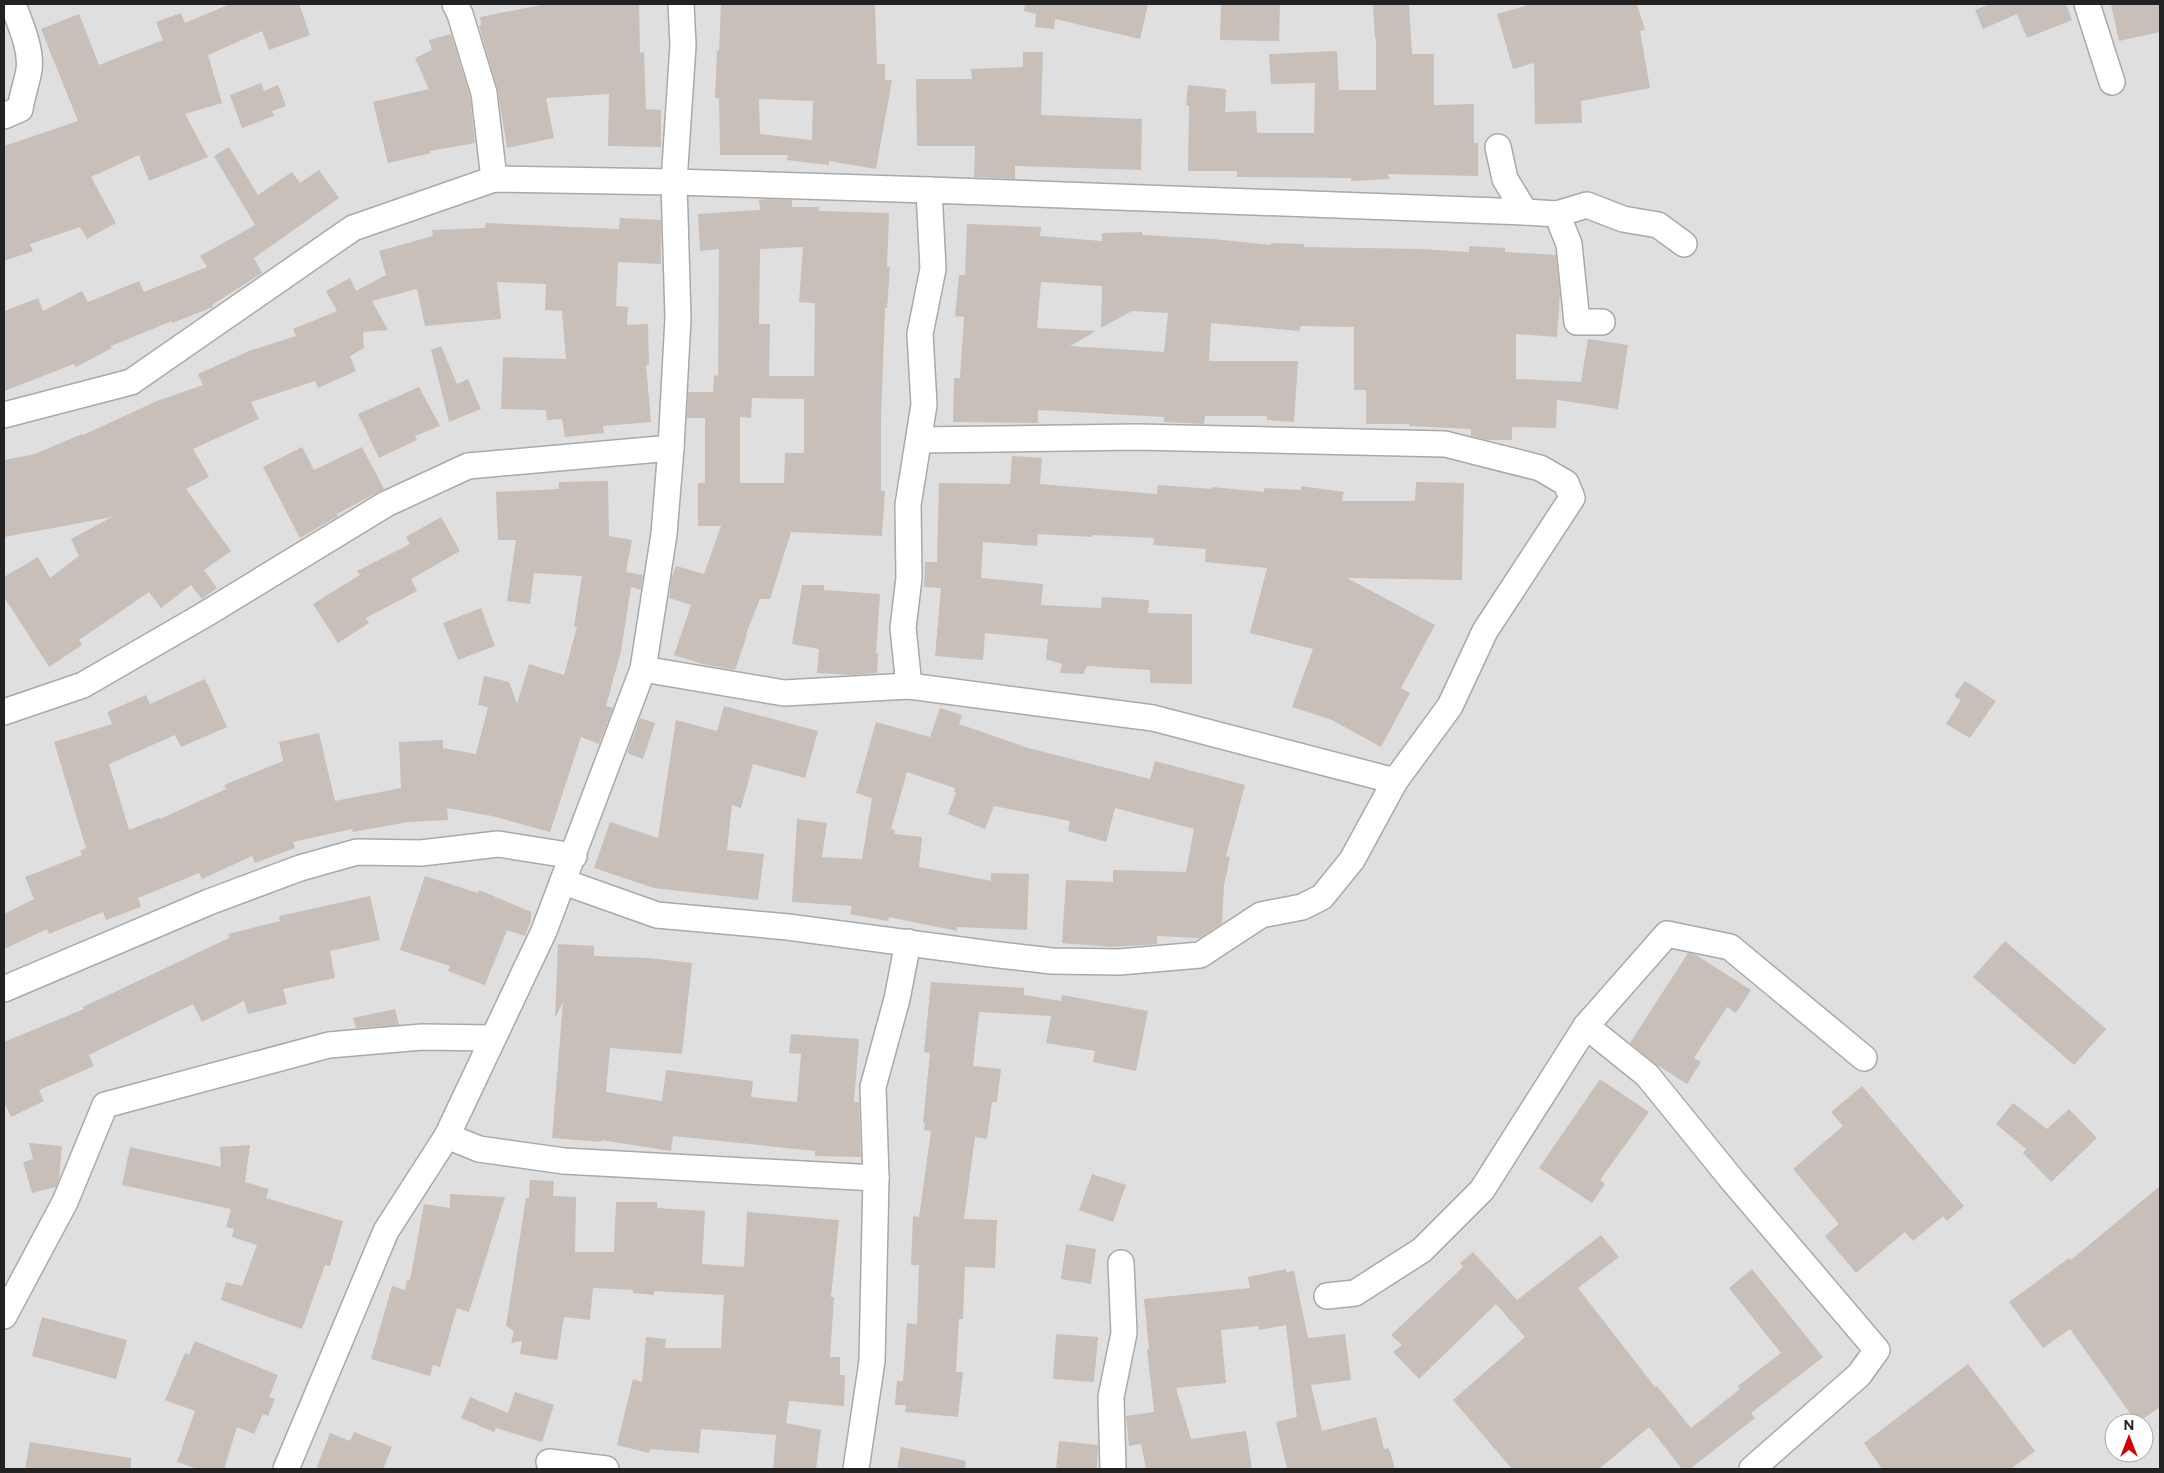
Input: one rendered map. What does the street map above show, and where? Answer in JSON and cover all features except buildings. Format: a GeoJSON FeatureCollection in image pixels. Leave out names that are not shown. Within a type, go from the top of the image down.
{"type":"FeatureCollection","features":[{"type":"Feature","properties":{"kind":"street"},"geometry":{"type":"LineString","coordinates":[[4,116],[20,109],[24,83],[29,70],[29,54],[14,4]]}},
{"type":"Feature","properties":{"kind":"street"},"geometry":{"type":"LineString","coordinates":[[455,4],[484,93],[494,180]]}},
{"type":"Feature","properties":{"kind":"street"},"geometry":{"type":"LineString","coordinates":[[286,1469],[386,1231],[447,1136],[544,931],[574,856],[643,669],[664,534],[671,448],[678,318],[674,182],[683,45],[681,4]]}},
{"type":"Feature","properties":{"kind":"street"},"geometry":{"type":"LineString","coordinates":[[2087,4],[2112,82]]}},
{"type":"Feature","properties":{"kind":"street"},"geometry":{"type":"LineString","coordinates":[[1498,147],[1505,180],[1525,212]]}},
{"type":"Feature","properties":{"kind":"street"},"geometry":{"type":"LineString","coordinates":[[4,415],[131,382],[353,228],[494,180],[674,182],[929,190],[1557,214],[1587,205],[1623,219],[1658,225],[1684,244]]}},
{"type":"Feature","properties":{"kind":"street"},"geometry":{"type":"LineString","coordinates":[[909,686],[903,628],[909,578],[908,505],[924,405],[920,334],[933,269],[929,190]]}},
{"type":"Feature","properties":{"kind":"street"},"geometry":{"type":"LineString","coordinates":[[1557,214],[1570,244],[1577,322],[1602,322]]}},
{"type":"Feature","properties":{"kind":"street"},"geometry":{"type":"LineString","coordinates":[[564,882],[657,915],[788,927],[1052,961],[1119,962],[1200,955],[1261,915],[1302,907],[1322,897],[1352,860],[1395,781],[1450,706],[1485,631],[1572,498],[1566,483],[1540,468],[1445,444],[1137,438],[919,440]]}},
{"type":"Feature","properties":{"kind":"street"},"geometry":{"type":"LineString","coordinates":[[4,712],[83,685],[204,615],[386,504],[468,466],[671,448]]}},
{"type":"Feature","properties":{"kind":"street"},"geometry":{"type":"LineString","coordinates":[[643,669],[784,693],[909,686],[1153,718],[1395,781]]}},
{"type":"Feature","properties":{"kind":"street"},"geometry":{"type":"LineString","coordinates":[[4,989],[218,899],[300,868],[357,852],[421,853],[498,844],[574,856]]}},
{"type":"Feature","properties":{"kind":"street"},"geometry":{"type":"LineString","coordinates":[[1327,1296],[1355,1293],[1422,1250],[1482,1190],[1586,1026],[1667,934],[1730,947],[1864,1058]]}},
{"type":"Feature","properties":{"kind":"street"},"geometry":{"type":"LineString","coordinates":[[856,1469],[872,1361],[876,1178],[873,1086],[898,1000],[908,942]]}},
{"type":"Feature","properties":{"kind":"street"},"geometry":{"type":"LineString","coordinates":[[1586,1026],[1647,1075],[1733,1181],[1877,1350],[1859,1375],[1752,1469]]}},
{"type":"Feature","properties":{"kind":"street"},"geometry":{"type":"LineString","coordinates":[[4,1316],[66,1202],[105,1105],[329,1044],[422,1037],[493,1038]]}},
{"type":"Feature","properties":{"kind":"street"},"geometry":{"type":"LineString","coordinates":[[447,1136],[479,1149],[564,1161],[876,1178]]}},
{"type":"Feature","properties":{"kind":"street"},"geometry":{"type":"LineString","coordinates":[[1113,1469],[1112,1397],[1124,1334],[1120,1263]]}},
{"type":"Feature","properties":{"kind":"street"},"geometry":{"type":"LineString","coordinates":[[549,1462],[606,1469]]}},
{"type":"Feature","properties":{"kind":"shaded area"},"geometry":{"type":"Polygon","coordinates":[[[4,4],[2160,4],[2160,1469],[4,1469],[4,4]]]}}]}
